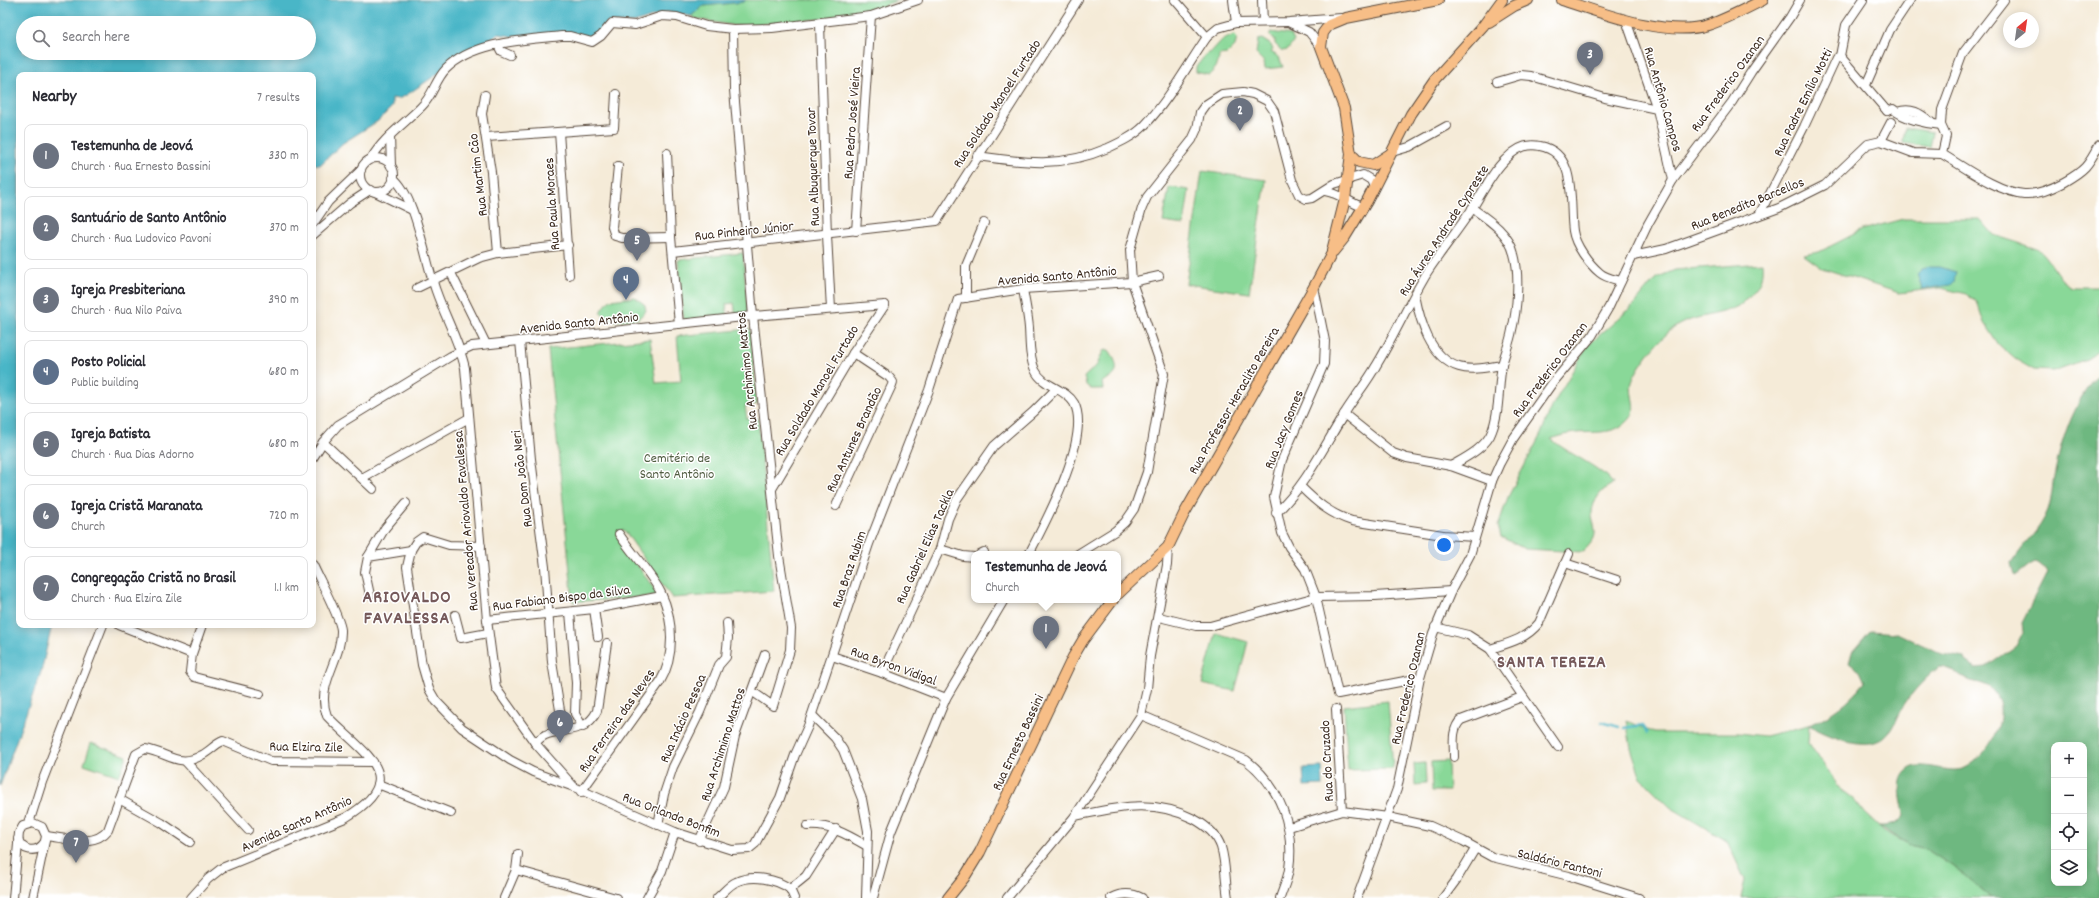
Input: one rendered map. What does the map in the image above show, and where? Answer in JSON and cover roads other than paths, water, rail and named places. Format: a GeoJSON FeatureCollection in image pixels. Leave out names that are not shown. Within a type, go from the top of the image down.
{"type":"FeatureCollection","features":[{"type":"Feature","properties":{"kind":"main road"},"geometry":{"type":"LineString","coordinates":[[1332,253],[1345,199],[1351,154],[1344,108],[1321,47],[1326,28],[1346,18],[1438,0]]}},
{"type":"Feature","properties":{"kind":"main road"},"geometry":{"type":"LineString","coordinates":[[1483,26],[1502,0]]}},
{"type":"Feature","properties":{"kind":"main road"},"geometry":{"type":"LineString","coordinates":[[1483,26],[1514,6],[1528,0]]}},
{"type":"Feature","properties":{"kind":"main road"},"geometry":{"type":"LineString","coordinates":[[1562,0],[1626,20],[1685,28],[1707,25],[1763,0]]}},
{"type":"Feature","properties":{"kind":"main road","name":"Rua Professor Heraclito Pereira"},"geometry":{"type":"LineString","coordinates":[[1168,547],[1184,514],[1332,253],[1345,237],[1363,207],[1411,114],[1435,79],[1483,26]]}},
{"type":"Feature","properties":{"kind":"main road"},"geometry":{"type":"LineString","coordinates":[[1351,154],[1359,162],[1373,165],[1392,152]]}},
{"type":"Feature","properties":{"kind":"main road"},"geometry":{"type":"LineString","coordinates":[[1121,591],[1168,547]]}},
{"type":"Feature","properties":{"kind":"main road","name":"Rua Ernesto Bassini"},"geometry":{"type":"LineString","coordinates":[[948,898],[964,878],[980,852],[1073,657],[1083,640],[1111,603]]}},
{"type":"Feature","properties":{"kind":"street"},"geometry":{"type":"LineString","coordinates":[[316,220],[328,202],[361,170],[364,164],[371,160],[380,145],[430,98],[442,74],[448,67],[474,52],[498,45],[562,36],[570,36],[592,42],[601,36],[612,23],[636,25],[662,16],[677,18],[692,23],[734,29],[772,28],[820,24],[871,16],[918,0]]}},
{"type":"Feature","properties":{"kind":"street","name":"Rua Soldado Manoel Furtado"},"geometry":{"type":"LineString","coordinates":[[936,221],[1078,0]]}},
{"type":"Feature","properties":{"kind":"street"},"geometry":{"type":"LineString","coordinates":[[1175,0],[1207,37]]}},
{"type":"Feature","properties":{"kind":"street"},"geometry":{"type":"LineString","coordinates":[[1233,0],[1236,23]]}},
{"type":"Feature","properties":{"kind":"street"},"geometry":{"type":"LineString","coordinates":[[1262,0],[1263,22]]}},
{"type":"Feature","properties":{"kind":"street","name":"Rua Frederico Ozanan"},"geometry":{"type":"LineString","coordinates":[[1357,898],[1397,789],[1420,678],[1435,627],[1451,591],[1470,556],[1492,481],[1513,439],[1551,385],[1592,336],[1648,224],[1673,180],[1732,102],[1750,72],[1790,17],[1800,0]]}},
{"type":"Feature","properties":{"kind":"street","name":"Rua Padre Emílio Motti"},"geometry":{"type":"LineString","coordinates":[[1759,215],[1804,127],[1836,58],[1840,56],[1846,25],[1863,0]]}},
{"type":"Feature","properties":{"kind":"street"},"geometry":{"type":"LineString","coordinates":[[1866,85],[1881,55],[1890,30],[1910,0]]}},
{"type":"Feature","properties":{"kind":"street"},"geometry":{"type":"LineString","coordinates":[[1937,124],[1963,53],[2004,0]]}},
{"type":"Feature","properties":{"kind":"street","name":"Rua Pedro José Vieira"},"geometry":{"type":"LineString","coordinates":[[856,232],[871,16]]}},
{"type":"Feature","properties":{"kind":"street"},"geometry":{"type":"LineString","coordinates":[[977,156],[1031,163],[1062,162],[1092,155],[1118,144],[1134,134],[1151,118],[1207,37],[1218,28],[1236,23],[1289,22],[1346,18]]}},
{"type":"Feature","properties":{"kind":"street","name":"Rua Antônio Campos"},"geometry":{"type":"LineString","coordinates":[[1626,20],[1657,109],[1673,180]]}},
{"type":"Feature","properties":{"kind":"street"},"geometry":{"type":"LineString","coordinates":[[1289,22],[1309,32],[1321,47]]}},
{"type":"Feature","properties":{"kind":"street","name":"Rua Albuquerque Tovar"},"geometry":{"type":"LineString","coordinates":[[820,24],[831,309]]}},
{"type":"Feature","properties":{"kind":"street","name":"Rua Archimimo Mattos"},"geometry":{"type":"LineString","coordinates":[[734,29],[734,90],[748,242],[753,316],[778,556],[791,638],[790,650],[773,706],[753,692]]}},
{"type":"Feature","properties":{"kind":"street"},"geometry":{"type":"LineString","coordinates":[[498,45],[501,51],[510,55]]}},
{"type":"Feature","properties":{"kind":"street"},"geometry":{"type":"LineString","coordinates":[[1840,56],[1887,111],[1886,116],[1890,122]]}},
{"type":"Feature","properties":{"kind":"street"},"geometry":{"type":"LineString","coordinates":[[1497,82],[1511,76],[1530,76],[1605,98],[1657,109]]}},
{"type":"Feature","properties":{"kind":"street"},"geometry":{"type":"LineString","coordinates":[[1083,551],[1115,531],[1125,522],[1138,498],[1147,472],[1164,380],[1162,367],[1132,282],[1130,250],[1142,208],[1154,187],[1192,140],[1197,129],[1200,112],[1205,105],[1222,94],[1243,92],[1253,94],[1267,101],[1274,111],[1288,168],[1299,196],[1306,199],[1312,198],[1334,184],[1363,175],[1371,180],[1374,187]]}},
{"type":"Feature","properties":{"kind":"street","name":"Rua Martim Cão"},"geometry":{"type":"LineString","coordinates":[[485,94],[482,114],[486,137],[498,253]]}},
{"type":"Feature","properties":{"kind":"street"},"geometry":{"type":"LineString","coordinates":[[486,137],[614,128],[616,94]]}},
{"type":"Feature","properties":{"kind":"street"},"geometry":{"type":"LineString","coordinates":[[1887,111],[1893,109],[1937,124],[1946,136],[1942,154]]}},
{"type":"Feature","properties":{"kind":"street"},"geometry":{"type":"LineString","coordinates":[[1899,112],[1897,120],[1890,122],[1881,140],[1913,153],[1942,154],[1997,186],[2014,193],[2025,194],[2054,187],[2087,168],[2099,145]]}},
{"type":"Feature","properties":{"kind":"street"},"geometry":{"type":"LineString","coordinates":[[1392,152],[1409,147],[1447,126]]}},
{"type":"Feature","properties":{"kind":"street","name":"Rua Paula Moraes"},"geometry":{"type":"LineString","coordinates":[[559,132],[569,274]]}},
{"type":"Feature","properties":{"kind":"street"},"geometry":{"type":"LineString","coordinates":[[316,233],[345,207],[373,191],[386,189],[393,178],[390,136]]}},
{"type":"Feature","properties":{"kind":"street","name":"Rua Benedito Barcellos"},"geometry":{"type":"LineString","coordinates":[[1633,256],[1666,249],[1759,215],[1825,185],[1868,144],[1881,140]]}},
{"type":"Feature","properties":{"kind":"street","name":"Rua Áurea Andrade Cypreste"},"geometry":{"type":"LineString","coordinates":[[1276,513],[1300,487],[1344,414],[1376,368],[1428,271],[1500,166],[1517,150],[1529,145],[1549,149],[1556,153],[1566,169],[1572,199],[1573,231],[1577,241],[1600,273],[1610,278],[1621,280]]}},
{"type":"Feature","properties":{"kind":"street"},"geometry":{"type":"LineString","coordinates":[[667,153],[671,237],[679,324]]}},
{"type":"Feature","properties":{"kind":"street"},"geometry":{"type":"LineString","coordinates":[[371,160],[384,160],[391,166]]}},
{"type":"Feature","properties":{"kind":"street"},"geometry":{"type":"LineString","coordinates":[[618,166],[616,207],[612,227],[616,236],[622,238],[671,237]]}},
{"type":"Feature","properties":{"kind":"street"},"geometry":{"type":"LineString","coordinates":[[361,170],[362,182],[373,191],[412,210]]}},
{"type":"Feature","properties":{"kind":"street","name":"Rua Vereador Ariovaldo Favalessa"},"geometry":{"type":"LineString","coordinates":[[393,178],[404,188],[412,210],[435,290],[461,351],[465,368],[488,633],[496,688]]}},
{"type":"Feature","properties":{"kind":"street"},"geometry":{"type":"LineString","coordinates":[[1325,191],[1334,192],[1363,207]]}},
{"type":"Feature","properties":{"kind":"street"},"geometry":{"type":"LineString","coordinates":[[1451,466],[1483,444],[1492,432],[1502,365],[1512,329],[1516,300],[1514,254],[1502,231],[1472,208]]}},
{"type":"Feature","properties":{"kind":"street","name":"Rua Pinheiro Júnior"},"geometry":{"type":"LineString","coordinates":[[672,251],[856,232],[936,221]]}},
{"type":"Feature","properties":{"kind":"street","name":"Rua Braz Rubim"},"geometry":{"type":"LineString","coordinates":[[755,844],[780,798],[812,715],[869,544],[929,390],[962,298],[966,266],[984,223]]}},
{"type":"Feature","properties":{"kind":"street"},"geometry":{"type":"LineString","coordinates":[[417,288],[451,273],[479,258],[498,253],[568,245]]}},
{"type":"Feature","properties":{"kind":"street"},"geometry":{"type":"LineString","coordinates":[[451,273],[486,344]]}},
{"type":"Feature","properties":{"kind":"street","name":"Avenida Santo Antônio"},"geometry":{"type":"LineString","coordinates":[[962,298],[1023,289],[1132,282],[1159,276]]}},
{"type":"Feature","properties":{"kind":"street","name":"Rua Jacy Gomes"},"geometry":{"type":"LineString","coordinates":[[1314,287],[1325,341],[1324,364],[1282,460],[1274,497],[1276,513],[1282,533],[1289,547],[1305,569],[1316,597],[1338,694],[1420,678]]}},
{"type":"Feature","properties":{"kind":"street"},"geometry":{"type":"LineString","coordinates":[[1023,289],[1031,356],[1035,370],[1040,378],[1066,395],[1074,403],[1078,421],[1076,441],[1058,494],[1030,551]]}},
{"type":"Feature","properties":{"kind":"street"},"geometry":{"type":"LineString","coordinates":[[1415,295],[1419,316],[1429,341],[1447,360],[1460,367],[1477,368],[1502,365]]}},
{"type":"Feature","properties":{"kind":"street","name":"Rua Soldado Manoel Furtado"},"geometry":{"type":"LineString","coordinates":[[772,489],[853,353],[885,305]]}},
{"type":"Feature","properties":{"kind":"street","name":"Avenida Santo Antônio"},"geometry":{"type":"LineString","coordinates":[[316,453],[322,442],[344,421],[461,351],[472,346],[753,316],[885,305]]}},
{"type":"Feature","properties":{"kind":"street","name":"Rua Dom João Neri"},"geometry":{"type":"LineString","coordinates":[[520,340],[531,459],[545,567],[552,662],[560,716]]}},
{"type":"Feature","properties":{"kind":"street","name":"Rua Antunes Brandão"},"geometry":{"type":"LineString","coordinates":[[836,506],[885,403],[893,382],[889,377],[853,353]]}},
{"type":"Feature","properties":{"kind":"street","name":"Rua Gabriel Elias Tackla"},"geometry":{"type":"LineString","coordinates":[[882,673],[940,549],[948,519],[957,499],[1002,436],[1033,412],[1056,389]]}},
{"type":"Feature","properties":{"kind":"street"},"geometry":{"type":"LineString","coordinates":[[1344,414],[1393,453],[1407,458],[1451,466],[1492,481]]}},
{"type":"Feature","properties":{"kind":"street"},"geometry":{"type":"LineString","coordinates":[[362,478],[469,418]]}},
{"type":"Feature","properties":{"kind":"street"},"geometry":{"type":"LineString","coordinates":[[322,442],[373,489]]}},
{"type":"Feature","properties":{"kind":"street"},"geometry":{"type":"LineString","coordinates":[[1300,487],[1327,510],[1339,517],[1352,521],[1443,535],[1475,537]]}},
{"type":"Feature","properties":{"kind":"street"},"geometry":{"type":"LineString","coordinates":[[370,595],[365,572],[368,557],[385,528],[406,503]]}},
{"type":"Feature","properties":{"kind":"street","name":"Rua Ferreira das Neves"},"geometry":{"type":"LineString","coordinates":[[578,790],[665,673],[670,658],[671,639],[666,604],[619,534]]}},
{"type":"Feature","properties":{"kind":"street"},"geometry":{"type":"LineString","coordinates":[[368,557],[411,550],[416,542],[423,537],[449,545],[481,546]]}},
{"type":"Feature","properties":{"kind":"street","name":"Rua Professor Heraclito Pereira"},"geometry":{"type":"LineString","coordinates":[[1007,898],[1076,816],[1141,715],[1147,689],[1154,634],[1159,617],[1167,565],[1168,547]]}},
{"type":"Feature","properties":{"kind":"street"},"geometry":{"type":"LineString","coordinates":[[940,549],[963,556],[971,557]]}},
{"type":"Feature","properties":{"kind":"street","name":"Rua Orlando Bonfim"},"geometry":{"type":"LineString","coordinates":[[411,550],[407,567],[413,613],[425,679],[436,701],[462,728],[510,760],[532,772],[675,832],[699,841],[740,851],[749,849],[755,844]]}},
{"type":"Feature","properties":{"kind":"street"},"geometry":{"type":"LineString","coordinates":[[1490,649],[1519,640],[1532,631],[1539,623],[1565,562],[1570,554]]}},
{"type":"Feature","properties":{"kind":"street"},"geometry":{"type":"LineString","coordinates":[[1565,562],[1617,580]]}},
{"type":"Feature","properties":{"kind":"street"},"geometry":{"type":"LineString","coordinates":[[316,571],[338,618],[341,628],[340,644],[323,693],[324,708],[327,716],[373,762],[378,772],[378,784],[451,813]]}},
{"type":"Feature","properties":{"kind":"street"},"geometry":{"type":"LineString","coordinates":[[1159,617],[1196,626],[1210,626],[1316,597],[1375,596],[1451,591]]}},
{"type":"Feature","properties":{"kind":"street","name":"Rua Fabiano Bispo da Silva"},"geometry":{"type":"LineString","coordinates":[[487,620],[548,615],[594,609],[662,596]]}},
{"type":"Feature","properties":{"kind":"street"},"geometry":{"type":"LineString","coordinates":[[873,898],[891,832],[946,698],[1002,603]]}},
{"type":"Feature","properties":{"kind":"street"},"geometry":{"type":"LineString","coordinates":[[594,609],[598,637]]}},
{"type":"Feature","properties":{"kind":"street"},"geometry":{"type":"LineString","coordinates":[[570,612],[576,683],[575,714],[583,727]]}},
{"type":"Feature","properties":{"kind":"street"},"geometry":{"type":"LineString","coordinates":[[455,615],[461,638],[488,633]]}},
{"type":"Feature","properties":{"kind":"street","name":"Rua Inácio Pessoa"},"geometry":{"type":"LineString","coordinates":[[658,825],[664,794],[676,761],[700,712],[719,665],[726,657],[728,638],[727,623]]}},
{"type":"Feature","properties":{"kind":"street"},"geometry":{"type":"LineString","coordinates":[[1435,627],[1468,636],[1490,649],[1558,747]]}},
{"type":"Feature","properties":{"kind":"street"},"geometry":{"type":"LineString","coordinates":[[12,898],[20,829],[29,823],[42,782],[102,628]]}},
{"type":"Feature","properties":{"kind":"street"},"geometry":{"type":"LineString","coordinates":[[132,628],[192,654]]}},
{"type":"Feature","properties":{"kind":"street"},"geometry":{"type":"LineString","coordinates":[[201,628],[192,654],[190,672],[192,676],[260,694]]}},
{"type":"Feature","properties":{"kind":"street"},"geometry":{"type":"LineString","coordinates":[[535,743],[546,734],[571,731],[583,727],[591,721],[597,712],[607,643]]}},
{"type":"Feature","properties":{"kind":"street","name":"Rua Archimimo Mattos"},"geometry":{"type":"LineString","coordinates":[[699,841],[724,788],[735,736],[753,692],[765,654]]}},
{"type":"Feature","properties":{"kind":"street","name":"Rua Byron Vidigal"},"geometry":{"type":"LineString","coordinates":[[832,656],[882,673],[946,698]]}},
{"type":"Feature","properties":{"kind":"street","name":"Rua Orlando Bonfim"},"geometry":{"type":"LineString","coordinates":[[496,688],[535,743],[578,790]]}},
{"type":"Feature","properties":{"kind":"street"},"geometry":{"type":"LineString","coordinates":[[1454,757],[1454,732],[1456,724],[1461,720],[1522,697]]}},
{"type":"Feature","properties":{"kind":"street","name":"Rua do Cruzado"},"geometry":{"type":"LineString","coordinates":[[1336,709],[1342,811]]}},
{"type":"Feature","properties":{"kind":"street"},"geometry":{"type":"LineString","coordinates":[[812,715],[835,738],[850,762],[862,799],[868,831],[866,846],[866,898]]}},
{"type":"Feature","properties":{"kind":"street"},"geometry":{"type":"LineString","coordinates":[[1141,715],[1246,760],[1254,767],[1278,798],[1289,827],[1291,848],[1289,870],[1280,898]]}},
{"type":"Feature","properties":{"kind":"street","name":"Rua Elzira Zile"},"geometry":{"type":"LineString","coordinates":[[186,762],[202,756],[218,743],[223,741],[271,760],[373,762]]}},
{"type":"Feature","properties":{"kind":"street"},"geometry":{"type":"LineString","coordinates":[[45,840],[90,841],[98,839],[108,830],[136,754],[140,750],[150,750],[186,762],[248,830]]}},
{"type":"Feature","properties":{"kind":"street","name":"Avenida Santo Antônio"},"geometry":{"type":"LineString","coordinates":[[191,898],[208,879],[222,868],[345,818],[362,808],[370,800],[378,784]]}},
{"type":"Feature","properties":{"kind":"street"},"geometry":{"type":"LineString","coordinates":[[119,799],[162,823],[190,842]]}},
{"type":"Feature","properties":{"kind":"street"},"geometry":{"type":"LineString","coordinates":[[1076,816],[1149,805],[1177,811],[1200,822],[1209,829],[1220,845],[1228,898]]}},
{"type":"Feature","properties":{"kind":"street"},"geometry":{"type":"LineString","coordinates":[[1289,827],[1342,811]]}},
{"type":"Feature","properties":{"kind":"street","name":"Saldário Fantoni"},"geometry":{"type":"LineString","coordinates":[[1342,811],[1388,816],[1430,826],[1463,841],[1492,858],[1569,876],[1639,898]]}},
{"type":"Feature","properties":{"kind":"street"},"geometry":{"type":"LineString","coordinates":[[29,823],[40,826],[45,840],[33,898]]}},
{"type":"Feature","properties":{"kind":"street"},"geometry":{"type":"LineString","coordinates":[[807,826],[823,826],[836,829],[866,846]]}},
{"type":"Feature","properties":{"kind":"street"},"geometry":{"type":"LineString","coordinates":[[790,889],[806,876],[836,829]]}},
{"type":"Feature","properties":{"kind":"street"},"geometry":{"type":"LineString","coordinates":[[648,898],[662,871],[675,832]]}},
{"type":"Feature","properties":{"kind":"street"},"geometry":{"type":"LineString","coordinates":[[18,839],[22,846],[30,850],[38,849],[45,840]]}},
{"type":"Feature","properties":{"kind":"street"},"geometry":{"type":"LineString","coordinates":[[1443,898],[1457,880],[1475,849]]}},
{"type":"Feature","properties":{"kind":"street"},"geometry":{"type":"LineString","coordinates":[[504,898],[516,870],[518,854]]}},
{"type":"Feature","properties":{"kind":"street"},"geometry":{"type":"LineString","coordinates":[[516,870],[616,898]]}},
{"type":"Feature","properties":{"kind":"street"},"geometry":{"type":"LineString","coordinates":[[717,898],[731,886],[742,880],[777,881],[790,889],[794,898]]}},
{"type":"Feature","properties":{"kind":"street"},"geometry":{"type":"LineString","coordinates":[[1111,898],[1118,895],[1128,894],[1142,898]]}},
{"type":"Feature","properties":{"kind":"water"},"geometry":{"type":"Polygon","coordinates":[[[0,0],[746,0],[744,2],[703,6],[691,16],[667,12],[634,23],[609,22],[603,26],[599,35],[595,38],[522,38],[499,34],[451,61],[439,73],[405,96],[398,99],[392,98],[392,107],[378,121],[343,143],[320,165],[316,164],[316,72],[16,72],[16,628],[51,628],[41,672],[0,786],[0,0]]]}},
{"type":"Feature","properties":{"kind":"water"},"geometry":{"type":"Polygon","coordinates":[[[1939,267],[1956,272],[1954,282],[1951,285],[1922,289],[1917,274],[1922,269],[1939,267]]]}},
{"type":"Feature","properties":{"kind":"water"},"geometry":{"type":"Polygon","coordinates":[[[1322,767],[1323,785],[1304,786],[1303,768],[1322,767]]]}},
{"type":"Feature","properties":{"kind":"waterway"},"geometry":{"type":"LineString","coordinates":[[1602,722],[1619,727]]}},
{"type":"Feature","properties":{"kind":"waterway"},"geometry":{"type":"LineString","coordinates":[[1624,728],[1643,725],[1647,733]]}},
{"type":"Feature","properties":{"kind":"place","name":"Igreja Presbiteriana"},"geometry":{"type":"Point","coordinates":[1590,75]}},
{"type":"Feature","properties":{"kind":"place","name":"Santuário de Santo Antônio"},"geometry":{"type":"Point","coordinates":[1240,131]}},
{"type":"Feature","properties":{"kind":"place","name":"Igreja Batista"},"geometry":{"type":"Point","coordinates":[637,261]}},
{"type":"Feature","properties":{"kind":"place","name":"Posto Policial"},"geometry":{"type":"Point","coordinates":[626,300]}},
{"type":"Feature","properties":{"kind":"place","name":"Testemunha de Jeová"},"geometry":{"type":"Point","coordinates":[1046,649]}},
{"type":"Feature","properties":{"kind":"place","name":"Igreja Cristã Maranata"},"geometry":{"type":"Point","coordinates":[560,743]}},
{"type":"Feature","properties":{"kind":"place","name":"Congregação Cristã no Brasil"},"geometry":{"type":"Point","coordinates":[76,863]}},
{"type":"Feature","properties":{"kind":"district","name":"ARIOVALDO FAVALESSA"},"geometry":{"type":"Point","coordinates":[407,606]}},
{"type":"Feature","properties":{"kind":"district","name":"SANTA TEREZA"},"geometry":{"type":"Point","coordinates":[1552,661]}},
{"type":"Feature","properties":{"kind":"park label","name":"Cemitério de Santo Antônio"},"geometry":{"type":"Point","coordinates":[677,466]}}]}
